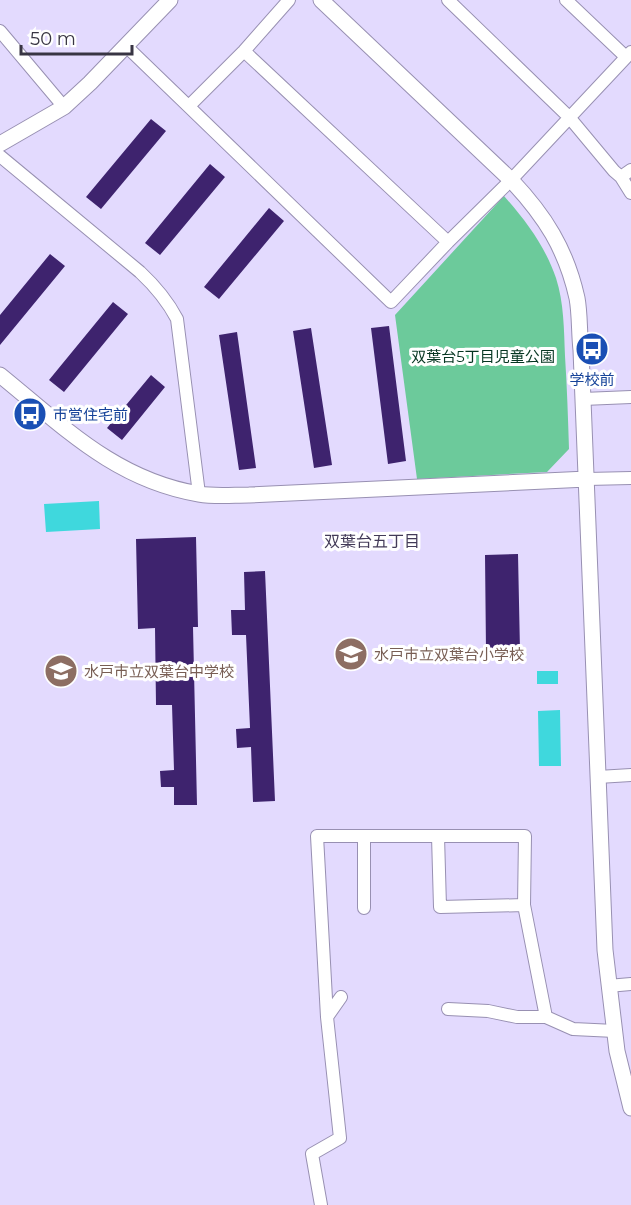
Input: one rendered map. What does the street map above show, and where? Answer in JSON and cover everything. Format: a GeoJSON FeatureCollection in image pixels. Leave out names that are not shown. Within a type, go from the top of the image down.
{"type":"FeatureCollection","features":[{"type":"Feature","properties":{"kind":"street"},"geometry":{"type":"LineString","coordinates":[[0,144],[64,106],[90,83],[170,0]]}},
{"type":"Feature","properties":{"kind":"street"},"geometry":{"type":"LineString","coordinates":[[189,106],[244,51],[290,0]]}},
{"type":"Feature","properties":{"kind":"street"},"geometry":{"type":"LineString","coordinates":[[321,0],[511,180],[533,204],[552,231],[567,264],[577,300],[583,399],[605,950],[615,1032],[631,1108]]}},
{"type":"Feature","properties":{"kind":"street"},"geometry":{"type":"LineString","coordinates":[[448,0],[569,117],[614,171],[626,173],[631,193]]}},
{"type":"Feature","properties":{"kind":"street"},"geometry":{"type":"LineString","coordinates":[[126,46],[392,302],[448,242],[511,180],[628,54],[566,0]]}},
{"type":"Feature","properties":{"kind":"street"},"geometry":{"type":"LineString","coordinates":[[0,31],[64,106]]}},
{"type":"Feature","properties":{"kind":"street"},"geometry":{"type":"LineString","coordinates":[[244,51],[448,242]]}},
{"type":"Feature","properties":{"kind":"street"},"geometry":{"type":"LineString","coordinates":[[0,156],[155,285],[168,302],[177,319],[199,494]]}},
{"type":"Feature","properties":{"kind":"street"},"geometry":{"type":"LineString","coordinates":[[0,375],[107,460],[153,482],[199,494],[249,495],[631,478]]}},
{"type":"Feature","properties":{"kind":"street"},"geometry":{"type":"LineString","coordinates":[[583,399],[631,397]]}},
{"type":"Feature","properties":{"kind":"street"},"geometry":{"type":"LineString","coordinates":[[598,777],[631,775]]}},
{"type":"Feature","properties":{"kind":"street"},"geometry":{"type":"LineString","coordinates":[[321,1205],[312,1154],[340,1138],[327,1017],[317,836],[525,836],[524,905],[546,1017]]}},
{"type":"Feature","properties":{"kind":"street"},"geometry":{"type":"LineString","coordinates":[[364,836],[364,908]]}},
{"type":"Feature","properties":{"kind":"street"},"geometry":{"type":"LineString","coordinates":[[438,836],[440,908],[524,905]]}},
{"type":"Feature","properties":{"kind":"street"},"geometry":{"type":"LineString","coordinates":[[608,986],[631,984]]}},
{"type":"Feature","properties":{"kind":"street"},"geometry":{"type":"LineString","coordinates":[[327,1017],[341,997]]}},
{"type":"Feature","properties":{"kind":"street"},"geometry":{"type":"LineString","coordinates":[[448,1010],[488,1011],[517,1017],[546,1017],[573,1029],[615,1032]]}},
{"type":"Feature","properties":{"kind":"green space","name":"双葉台5丁目児童公園"},"geometry":{"type":"Polygon","coordinates":[[[504,196],[541,245],[552,266],[559,287],[564,326],[569,449],[547,472],[417,479],[395,315],[504,196]]]}},
{"type":"Feature","properties":{"kind":"shaded area"},"geometry":{"type":"Polygon","coordinates":[[[99,501],[100,529],[46,532],[44,504],[99,501]]]}},
{"type":"Feature","properties":{"kind":"shaded area"},"geometry":{"type":"Polygon","coordinates":[[[537,671],[558,671],[558,684],[537,684],[537,671]]]}},
{"type":"Feature","properties":{"kind":"shaded area"},"geometry":{"type":"Polygon","coordinates":[[[560,710],[561,766],[539,766],[538,711],[560,710]]]}},
{"type":"Feature","properties":{"kind":"building"},"geometry":{"type":"Polygon","coordinates":[[[151,119],[166,131],[101,209],[86,197],[151,119]]]}},
{"type":"Feature","properties":{"kind":"building"},"geometry":{"type":"Polygon","coordinates":[[[210,164],[225,177],[160,255],[145,243],[210,164]]]}},
{"type":"Feature","properties":{"kind":"building"},"geometry":{"type":"Polygon","coordinates":[[[269,208],[284,221],[219,299],[204,287],[269,208]]]}},
{"type":"Feature","properties":{"kind":"building"},"geometry":{"type":"Polygon","coordinates":[[[50,254],[65,266],[0,345],[0,315],[50,254]]]}},
{"type":"Feature","properties":{"kind":"building"},"geometry":{"type":"Polygon","coordinates":[[[113,302],[128,314],[64,392],[49,380],[113,302]]]}},
{"type":"Feature","properties":{"kind":"building"},"geometry":{"type":"Polygon","coordinates":[[[389,326],[406,461],[388,464],[371,328],[389,326]]]}},
{"type":"Feature","properties":{"kind":"building"},"geometry":{"type":"Polygon","coordinates":[[[311,328],[332,465],[314,468],[293,331],[311,328]]]}},
{"type":"Feature","properties":{"kind":"building"},"geometry":{"type":"Polygon","coordinates":[[[237,332],[256,468],[239,470],[219,335],[237,332]]]}},
{"type":"Feature","properties":{"kind":"building"},"geometry":{"type":"Polygon","coordinates":[[[151,375],[165,387],[122,440],[107,428],[151,375]]]}},
{"type":"Feature","properties":{"kind":"building"},"geometry":{"type":"Polygon","coordinates":[[[196,537],[198,627],[193,627],[197,805],[174,805],[174,787],[161,787],[160,771],[174,770],[172,705],[156,705],[155,628],[138,629],[136,539],[196,537]]]}},
{"type":"Feature","properties":{"kind":"building"},"geometry":{"type":"Polygon","coordinates":[[[518,554],[520,651],[486,651],[485,555],[518,554]]]}},
{"type":"Feature","properties":{"kind":"building"},"geometry":{"type":"Polygon","coordinates":[[[265,571],[275,801],[253,802],[251,747],[237,748],[236,729],[250,728],[246,635],[232,635],[231,610],[245,610],[244,572],[265,571]]]}},
{"type":"Feature","properties":{"kind":"place","name":"学校前"},"geometry":{"type":"Point","coordinates":[592,349]}},
{"type":"Feature","properties":{"kind":"place","name":"市営住宅前"},"geometry":{"type":"Point","coordinates":[30,414]}},
{"type":"Feature","properties":{"kind":"place","name":"水戸市立双葉台小学校"},"geometry":{"type":"Point","coordinates":[351,654]}},
{"type":"Feature","properties":{"kind":"place","name":"水戸市立双葉台中学校"},"geometry":{"type":"Point","coordinates":[61,671]}},
{"type":"Feature","properties":{"kind":"district","name":"双葉台五丁目"},"geometry":{"type":"Point","coordinates":[372,541]}}]}
